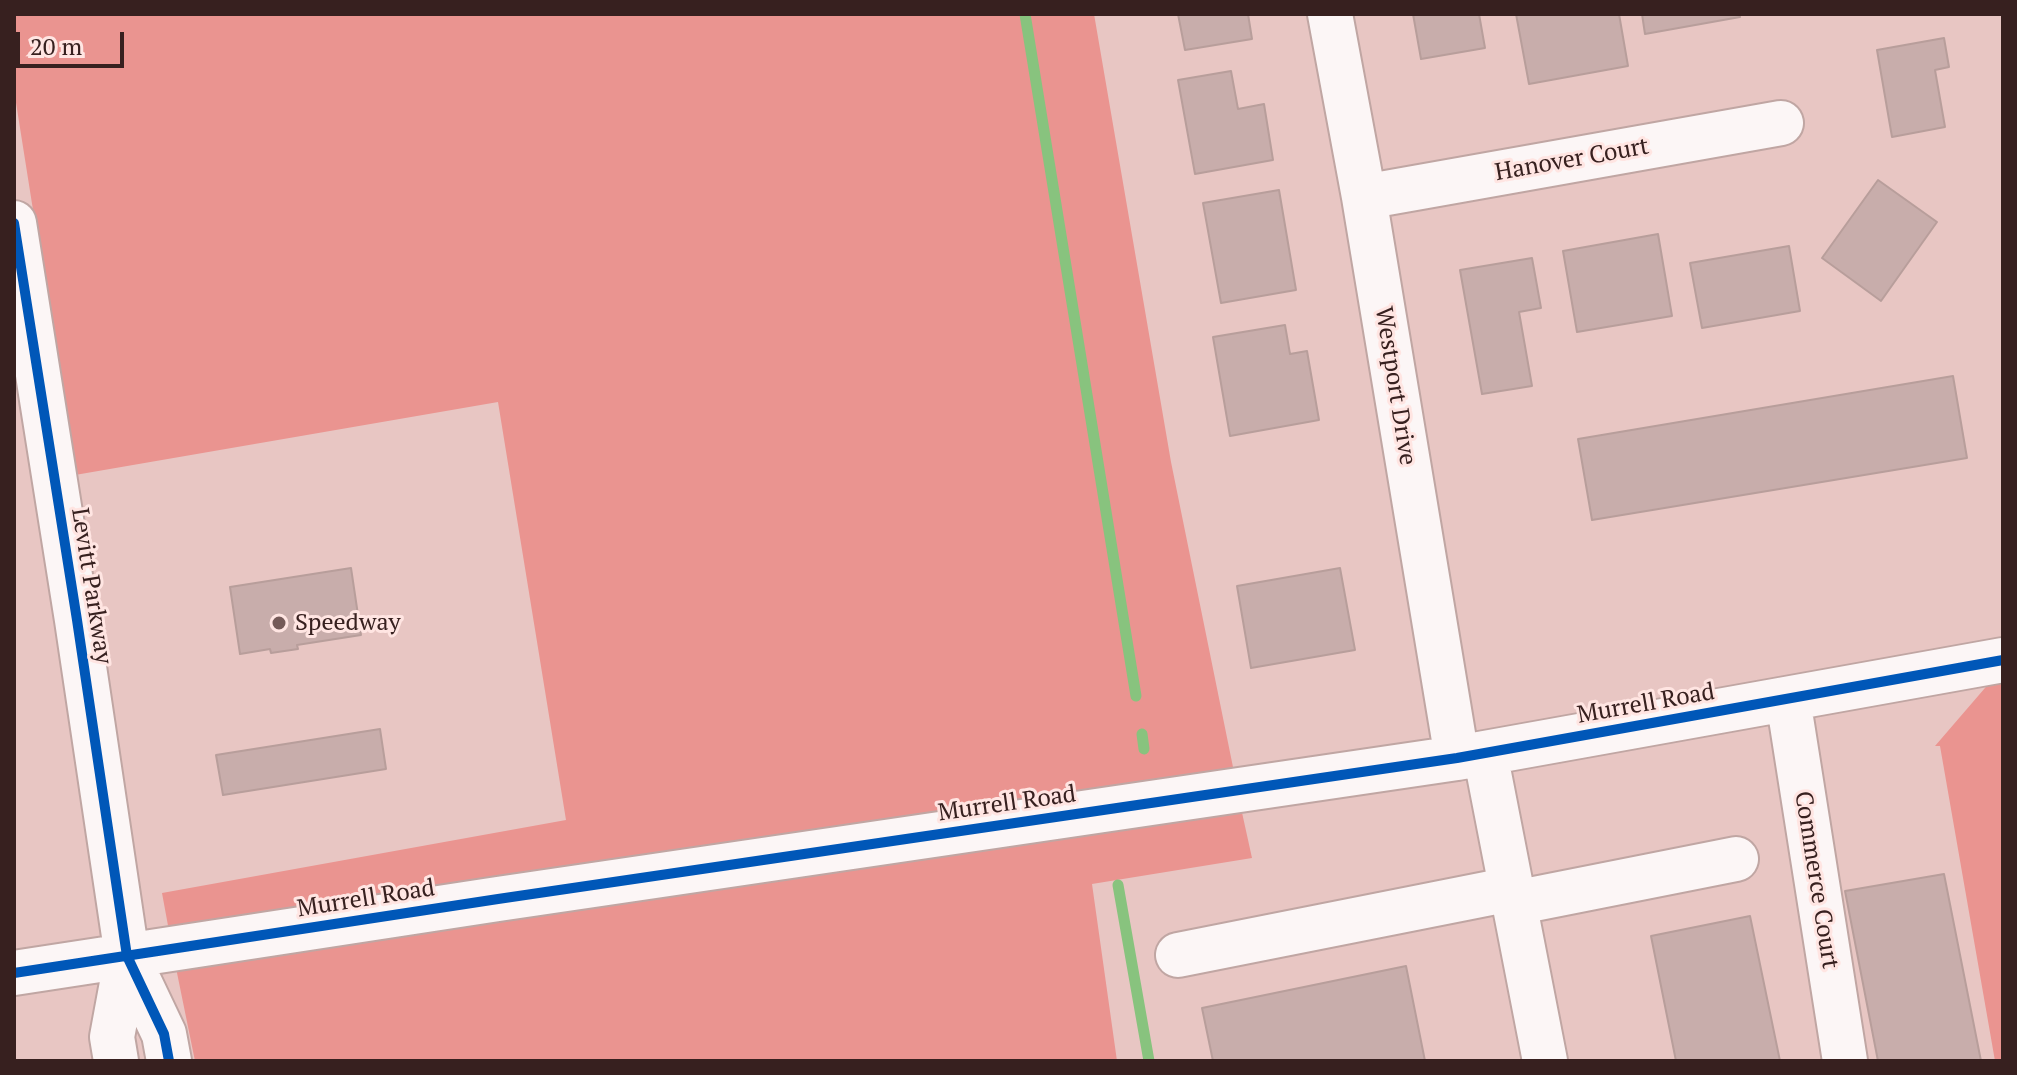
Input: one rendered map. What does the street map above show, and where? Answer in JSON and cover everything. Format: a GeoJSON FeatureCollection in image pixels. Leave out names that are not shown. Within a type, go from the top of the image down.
{"type":"FeatureCollection","features":[{"type":"Feature","properties":{"kind":"street","name":"Westport Drive"},"geometry":{"type":"LineString","coordinates":[[1330,14],[1471,755],[1512,896],[1545,1061]]}},
{"type":"Feature","properties":{"kind":"street","name":"Hanover Court"},"geometry":{"type":"LineString","coordinates":[[1364,197],[1781,123]]}},
{"type":"Feature","properties":{"kind":"street","name":"Levitt Parkway"},"geometry":{"type":"LineString","coordinates":[[14,223],[30,426],[77,620],[127,956]]}},
{"type":"Feature","properties":{"kind":"street","name":"Murrell Road"},"geometry":{"type":"LineString","coordinates":[[14,973],[1471,755],[2003,660]]}},
{"type":"Feature","properties":{"kind":"street","name":"Commerce Court"},"geometry":{"type":"LineString","coordinates":[[1788,699],[1845,1061]]}},
{"type":"Feature","properties":{"kind":"street"},"geometry":{"type":"LineString","coordinates":[[1178,955],[1736,859]]}},
{"type":"Feature","properties":{"kind":"street"},"geometry":{"type":"LineString","coordinates":[[116,1061],[112,1037],[127,956]]}},
{"type":"Feature","properties":{"kind":"street"},"geometry":{"type":"LineString","coordinates":[[127,956],[164,1034],[169,1061]]}},
{"type":"Feature","properties":{"kind":"shaded area"},"geometry":{"type":"Polygon","coordinates":[[[14,14],[1094,14],[1171,462],[1234,772],[169,931],[162,893],[566,820],[498,402],[75,475],[14,90],[14,14]]]}},
{"type":"Feature","properties":{"kind":"shaded area"},"geometry":{"type":"Polygon","coordinates":[[[2003,679],[2003,1061],[1995,1061],[1940,746],[1935,746],[1991,681],[2003,679]]]}},
{"type":"Feature","properties":{"kind":"shaded area"},"geometry":{"type":"Polygon","coordinates":[[[1241,808],[1252,858],[1092,884],[1117,1061],[195,1061],[176,968],[1241,808]]]}},
{"type":"Feature","properties":{"kind":"building"},"geometry":{"type":"Polygon","coordinates":[[[1178,14],[1248,14],[1252,39],[1185,50],[1178,14]]]}},
{"type":"Feature","properties":{"kind":"building"},"geometry":{"type":"Polygon","coordinates":[[[1413,14],[1479,14],[1485,48],[1421,59],[1413,14]]]}},
{"type":"Feature","properties":{"kind":"building"},"geometry":{"type":"Polygon","coordinates":[[[1516,14],[1619,14],[1628,66],[1529,84],[1516,14]]]}},
{"type":"Feature","properties":{"kind":"building"},"geometry":{"type":"Polygon","coordinates":[[[1642,14],[1739,14],[1740,17],[1645,34],[1642,14]]]}},
{"type":"Feature","properties":{"kind":"building"},"geometry":{"type":"Polygon","coordinates":[[[1944,38],[1949,67],[1935,70],[1945,127],[1892,137],[1877,50],[1944,38]]]}},
{"type":"Feature","properties":{"kind":"building"},"geometry":{"type":"Polygon","coordinates":[[[1231,71],[1238,109],[1264,104],[1273,160],[1195,174],[1178,80],[1231,71]]]}},
{"type":"Feature","properties":{"kind":"building"},"geometry":{"type":"Polygon","coordinates":[[[1878,180],[1937,222],[1881,301],[1822,258],[1878,180]]]}},
{"type":"Feature","properties":{"kind":"building"},"geometry":{"type":"Polygon","coordinates":[[[1279,190],[1296,290],[1221,303],[1203,203],[1279,190]]]}},
{"type":"Feature","properties":{"kind":"building"},"geometry":{"type":"Polygon","coordinates":[[[1658,234],[1672,316],[1577,332],[1563,251],[1658,234]]]}},
{"type":"Feature","properties":{"kind":"building"},"geometry":{"type":"Polygon","coordinates":[[[1789,246],[1800,311],[1702,328],[1690,263],[1789,246]]]}},
{"type":"Feature","properties":{"kind":"building"},"geometry":{"type":"Polygon","coordinates":[[[1532,258],[1541,308],[1519,312],[1532,386],[1482,394],[1460,270],[1532,258]]]}},
{"type":"Feature","properties":{"kind":"building"},"geometry":{"type":"Polygon","coordinates":[[[1285,325],[1290,354],[1307,351],[1319,420],[1230,436],[1213,337],[1285,325]]]}},
{"type":"Feature","properties":{"kind":"building"},"geometry":{"type":"Polygon","coordinates":[[[1953,376],[1967,458],[1592,520],[1578,439],[1953,376]]]}},
{"type":"Feature","properties":{"kind":"building"},"geometry":{"type":"Polygon","coordinates":[[[351,568],[361,635],[297,645],[298,649],[271,653],[270,649],[240,654],[230,587],[351,568]]]}},
{"type":"Feature","properties":{"kind":"building"},"geometry":{"type":"Polygon","coordinates":[[[1340,568],[1355,650],[1251,668],[1237,586],[1340,568]]]}},
{"type":"Feature","properties":{"kind":"building"},"geometry":{"type":"Polygon","coordinates":[[[380,729],[386,769],[223,795],[216,755],[380,729]]]}},
{"type":"Feature","properties":{"kind":"building"},"geometry":{"type":"Polygon","coordinates":[[[1944,874],[1981,1061],[1878,1061],[1845,891],[1944,874]]]}},
{"type":"Feature","properties":{"kind":"building"},"geometry":{"type":"Polygon","coordinates":[[[1750,916],[1780,1061],[1676,1061],[1651,936],[1750,916]]]}},
{"type":"Feature","properties":{"kind":"building"},"geometry":{"type":"Polygon","coordinates":[[[1406,966],[1425,1061],[1213,1061],[1202,1008],[1406,966]]]}},
{"type":"Feature","properties":{"kind":"waterway"},"geometry":{"type":"LineString","coordinates":[[1025,14],[1136,696]]}},
{"type":"Feature","properties":{"kind":"waterway"},"geometry":{"type":"LineString","coordinates":[[1142,734],[1144,749]]}},
{"type":"Feature","properties":{"kind":"waterway"},"geometry":{"type":"LineString","coordinates":[[1118,885],[1149,1061]]}},
{"type":"Feature","properties":{"kind":"cycle path"},"geometry":{"type":"LineString","coordinates":[[14,223],[127,956],[164,1034],[169,1061]]}},
{"type":"Feature","properties":{"kind":"cycle path"},"geometry":{"type":"LineString","coordinates":[[14,973],[1457,758],[2003,660]]}},
{"type":"Feature","properties":{"kind":"place","name":"Speedway"},"geometry":{"type":"Point","coordinates":[279,623]}}]}
